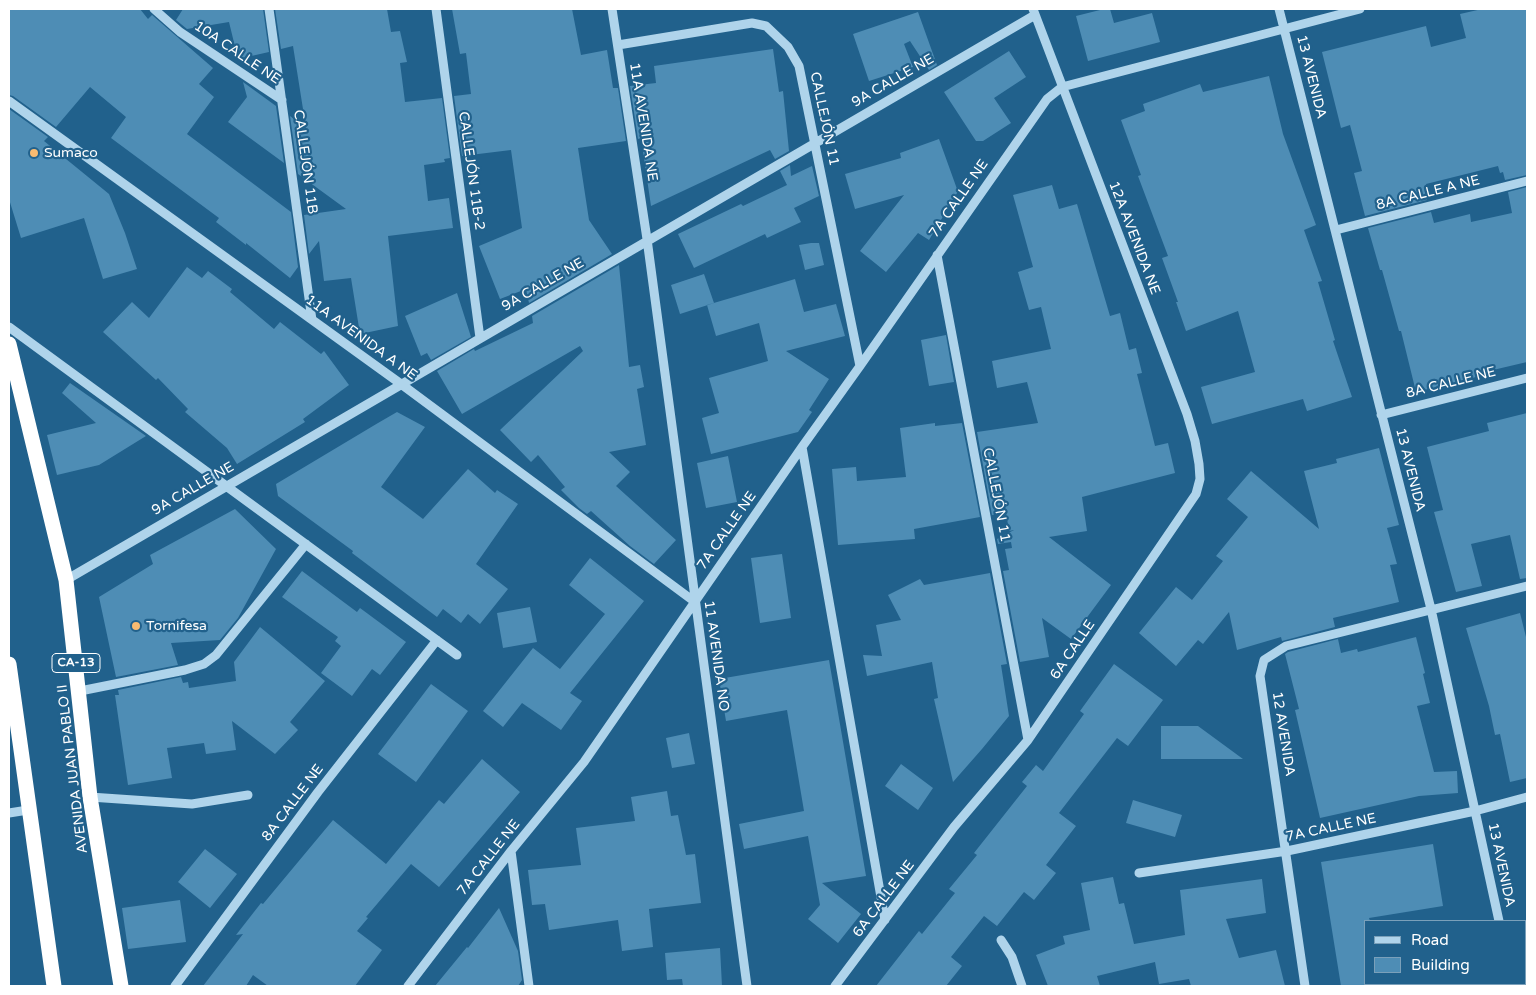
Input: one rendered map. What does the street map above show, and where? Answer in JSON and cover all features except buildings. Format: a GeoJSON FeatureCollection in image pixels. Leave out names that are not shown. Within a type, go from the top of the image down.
{"type":"FeatureCollection","features":[{"type":"Feature","properties":{"kind":"highway","name":"AVENIDA JUAN PABLO II"},"geometry":{"type":"LineString","coordinates":[[9,344],[66,580],[80,691],[90,798],[121,986]]}},
{"type":"Feature","properties":{"kind":"highway"},"geometry":{"type":"LineString","coordinates":[[9,664],[54,986]]}},
{"type":"Feature","properties":{"kind":"street","name":"10A CALLE NE"},"geometry":{"type":"LineString","coordinates":[[154,9],[180,32],[282,100]]}},
{"type":"Feature","properties":{"kind":"street","name":"CALLEJÓN 11B"},"geometry":{"type":"LineString","coordinates":[[269,9],[312,320]]}},
{"type":"Feature","properties":{"kind":"street","name":"CALLEJÓN 11B-2"},"geometry":{"type":"LineString","coordinates":[[436,9],[480,338]]}},
{"type":"Feature","properties":{"kind":"street","name":"11A AVENIDA NE"},"geometry":{"type":"LineString","coordinates":[[612,9],[648,239]]}},
{"type":"Feature","properties":{"kind":"street","name":"13 AVENIDA"},"geometry":{"type":"LineString","coordinates":[[1279,9],[1431,609],[1498,920]]}},
{"type":"Feature","properties":{"kind":"street"},"geometry":{"type":"LineString","coordinates":[[1062,87],[1360,9]]}},
{"type":"Feature","properties":{"kind":"street","name":"9A CALLE NE"},"geometry":{"type":"LineString","coordinates":[[66,580],[1034,12]]}},
{"type":"Feature","properties":{"kind":"street","name":"12A AVENIDA NE"},"geometry":{"type":"LineString","coordinates":[[1034,12],[1187,414],[1200,464],[1200,479]]}},
{"type":"Feature","properties":{"kind":"street","name":"CALLEJÓN 11"},"geometry":{"type":"LineString","coordinates":[[618,45],[752,23],[766,26],[788,47],[799,66],[860,366]]}},
{"type":"Feature","properties":{"kind":"street","name":"7A CALLE NE"},"geometry":{"type":"LineString","coordinates":[[408,986],[511,851],[584,762],[802,447],[1047,99],[1062,87]]}},
{"type":"Feature","properties":{"kind":"street","name":"11A AVENIDA A NE"},"geometry":{"type":"LineString","coordinates":[[9,100],[401,384],[695,602]]}},
{"type":"Feature","properties":{"kind":"street","name":"8A CALLE A NE"},"geometry":{"type":"LineString","coordinates":[[1336,230],[1527,181]]}},
{"type":"Feature","properties":{"kind":"street","name":"11 AVENIDA NO"},"geometry":{"type":"LineString","coordinates":[[648,239],[747,986]]}},
{"type":"Feature","properties":{"kind":"street","name":"CALLEJÓN 11"},"geometry":{"type":"LineString","coordinates":[[937,255],[1028,740]]}},
{"type":"Feature","properties":{"kind":"street"},"geometry":{"type":"LineString","coordinates":[[9,327],[457,655]]}},
{"type":"Feature","properties":{"kind":"street","name":"8A CALLE NE"},"geometry":{"type":"LineString","coordinates":[[1382,415],[1527,378]]}},
{"type":"Feature","properties":{"kind":"street"},"geometry":{"type":"LineString","coordinates":[[802,447],[885,920]]}},
{"type":"Feature","properties":{"kind":"street","name":"6A CALLE"},"geometry":{"type":"LineString","coordinates":[[954,828],[1028,740],[1196,494],[1200,479]]}},
{"type":"Feature","properties":{"kind":"street"},"geometry":{"type":"LineString","coordinates":[[80,691],[185,670],[204,664],[216,655],[306,544]]}},
{"type":"Feature","properties":{"kind":"street","name":"12 AVENIDA"},"geometry":{"type":"LineString","coordinates":[[1305,986],[1287,851],[1260,676],[1264,660],[1286,646],[1527,586]]}},
{"type":"Feature","properties":{"kind":"street","name":"8A CALLE NE"},"geometry":{"type":"LineString","coordinates":[[175,986],[318,792],[437,640]]}},
{"type":"Feature","properties":{"kind":"street"},"geometry":{"type":"LineString","coordinates":[[90,798],[192,804],[248,795]]}},
{"type":"Feature","properties":{"kind":"street","name":"7A CALLE NE"},"geometry":{"type":"LineString","coordinates":[[1139,873],[1287,851],[1475,812],[1527,797]]}},
{"type":"Feature","properties":{"kind":"street"},"geometry":{"type":"LineString","coordinates":[[9,813],[28,810]]}},
{"type":"Feature","properties":{"kind":"street","name":"6A CALLE NE"},"geometry":{"type":"LineString","coordinates":[[835,986],[954,828]]}},
{"type":"Feature","properties":{"kind":"street"},"geometry":{"type":"LineString","coordinates":[[511,851],[528,986]]}},
{"type":"Feature","properties":{"kind":"street"},"geometry":{"type":"LineString","coordinates":[[1001,940],[1012,957],[1022,986]]}},
{"type":"Feature","properties":{"kind":"place","name":"Sumaco"},"geometry":{"type":"Point","coordinates":[34,153]}},
{"type":"Feature","properties":{"kind":"place","name":"Tornifesa"},"geometry":{"type":"Point","coordinates":[136,626]}}]}
